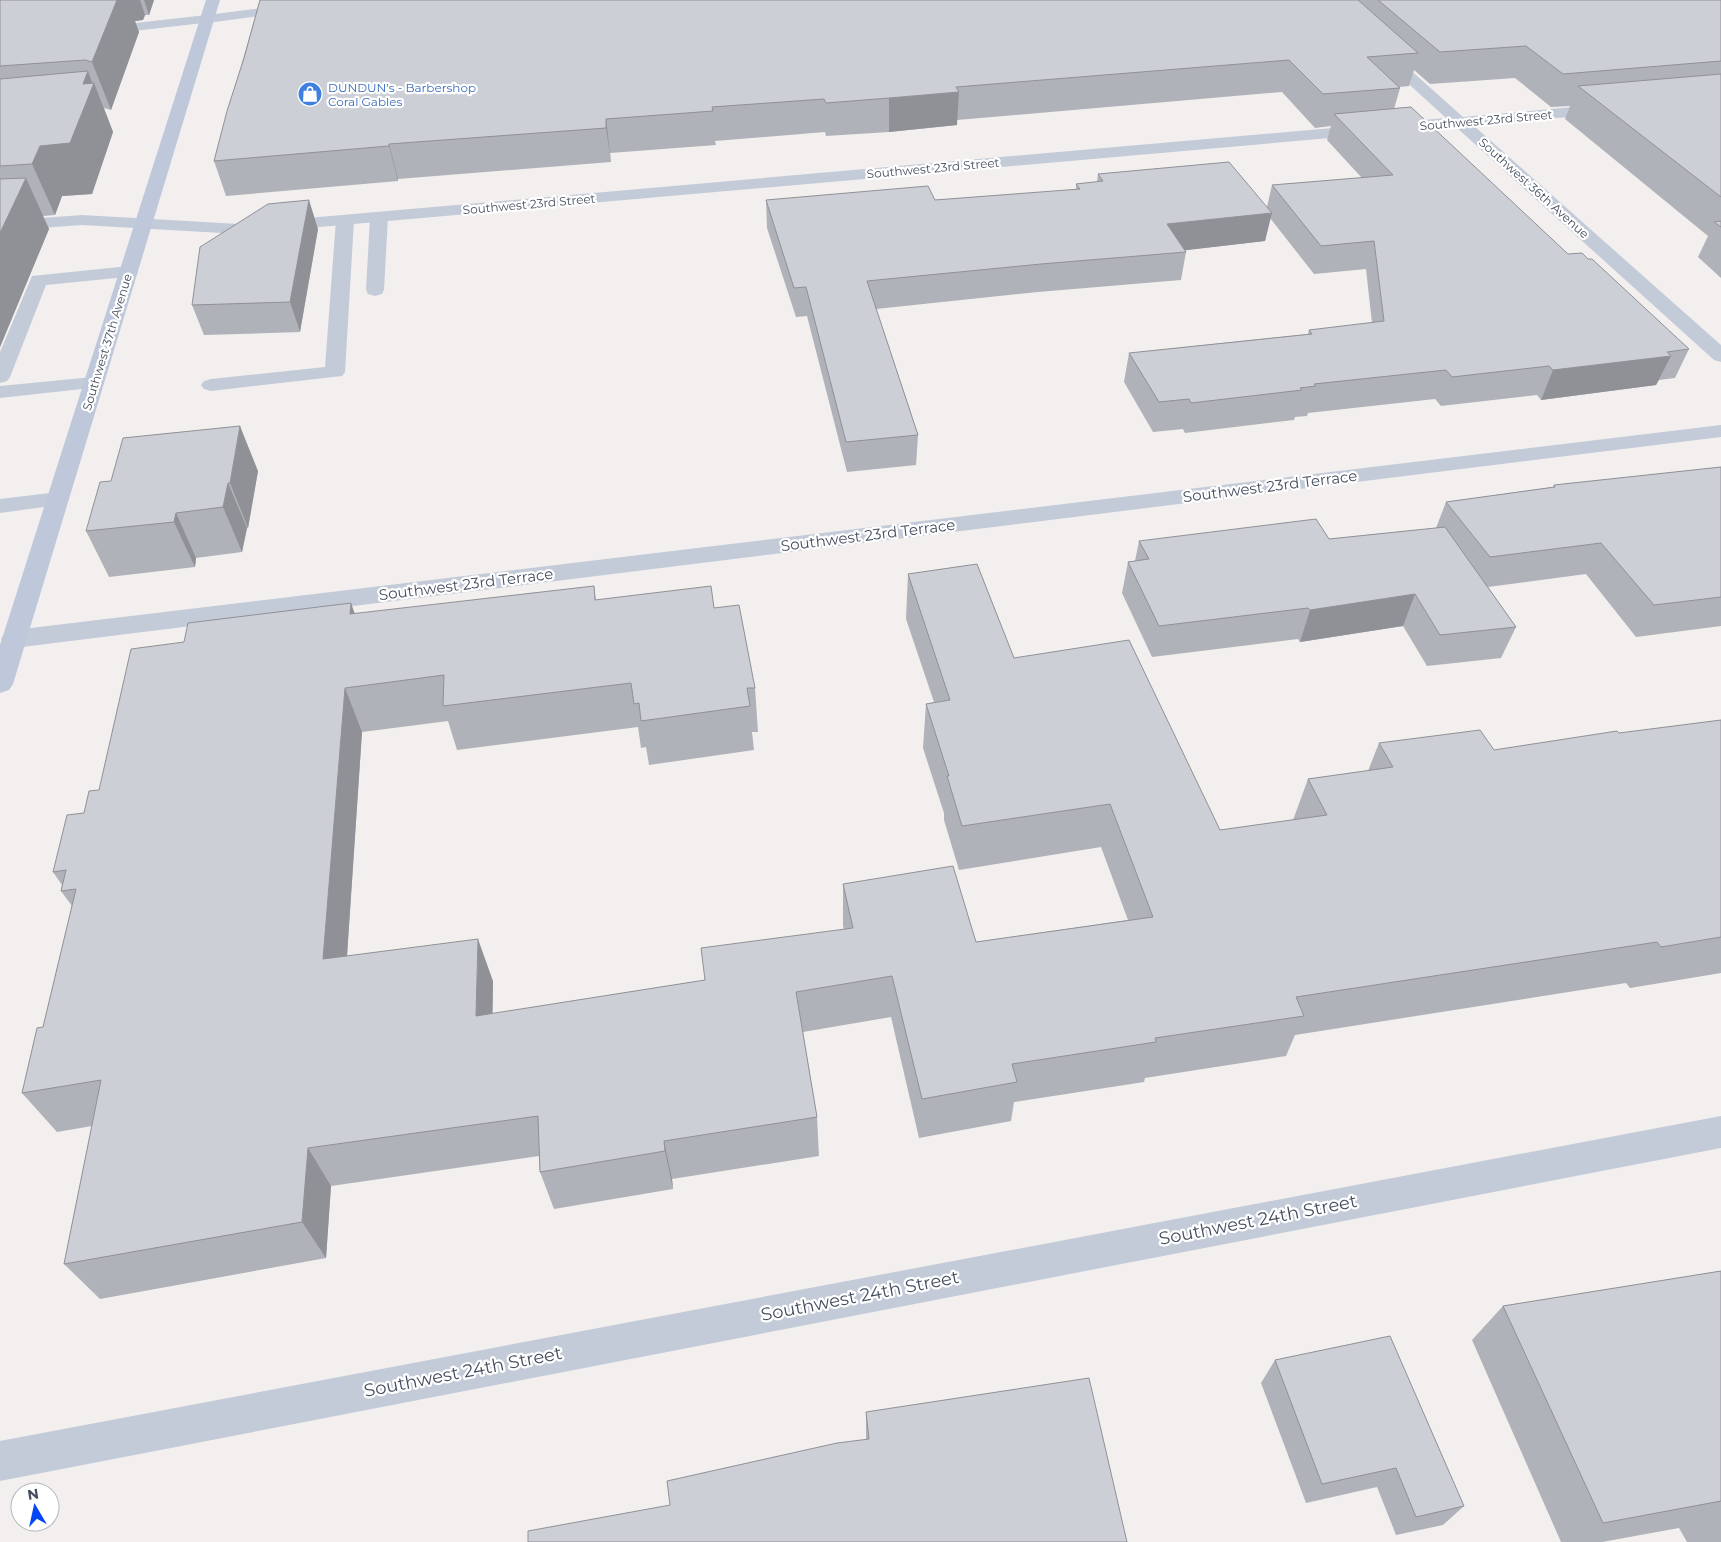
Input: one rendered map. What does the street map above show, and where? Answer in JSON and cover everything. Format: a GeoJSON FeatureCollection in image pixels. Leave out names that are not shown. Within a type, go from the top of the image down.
{"type":"FeatureCollection","features":[{"type":"Feature","properties":{"kind":"main road","name":"Southwest 37th Avenue"},"geometry":{"type":"LineString","coordinates":[[0,684],[213,0]]}},
{"type":"Feature","properties":{"kind":"street"},"geometry":{"type":"LineString","coordinates":[[83,33],[307,7]]}},
{"type":"Feature","properties":{"kind":"street","name":"Southwest 36th Avenue"},"geometry":{"type":"LineString","coordinates":[[1374,44],[1721,356]]}},
{"type":"Feature","properties":{"kind":"street","name":"Southwest 23rd Street"},"geometry":{"type":"LineString","coordinates":[[0,226],[82,220],[239,229],[1623,108]]}},
{"type":"Feature","properties":{"kind":"street"},"geometry":{"type":"LineString","coordinates":[[375,290],[379,217]]}},
{"type":"Feature","properties":{"kind":"street"},"geometry":{"type":"LineString","coordinates":[[211,385],[335,372],[345,220]]}},
{"type":"Feature","properties":{"kind":"street"},"geometry":{"type":"LineString","coordinates":[[0,377],[39,280],[129,272]]}},
{"type":"Feature","properties":{"kind":"street"},"geometry":{"type":"LineString","coordinates":[[0,392],[93,384]]}},
{"type":"Feature","properties":{"kind":"street","name":"Southwest 23rd Terrace"},"geometry":{"type":"LineString","coordinates":[[14,639],[1721,431]]}},
{"type":"Feature","properties":{"kind":"street"},"geometry":{"type":"LineString","coordinates":[[0,506],[58,499]]}},
{"type":"Feature","properties":{"kind":"street","name":"Southwest 24th Street"},"geometry":{"type":"LineString","coordinates":[[0,1461],[1721,1132]]}},
{"type":"Feature","properties":{"kind":"building"},"geometry":{"type":"Polygon","coordinates":[[[0,0],[117,0],[92,62],[85,60],[0,66],[0,0]]]}},
{"type":"Feature","properties":{"kind":"building"},"geometry":{"type":"Polygon","coordinates":[[[260,0],[1358,0],[1418,53],[1367,57],[1400,88],[1323,94],[1289,60],[956,87],[959,92],[889,98],[826,103],[824,99],[712,107],[713,111],[606,119],[606,128],[389,144],[389,146],[214,161],[260,0]]]}},
{"type":"Feature","properties":{"kind":"building"},"geometry":{"type":"Polygon","coordinates":[[[1378,0],[1721,0],[1721,61],[1563,74],[1526,46],[1440,52],[1378,0]]]}},
{"type":"Feature","properties":{"kind":"building"},"geometry":{"type":"Polygon","coordinates":[[[88,71],[83,84],[94,83],[70,143],[40,146],[32,164],[0,166],[0,79],[88,71]]]}},
{"type":"Feature","properties":{"kind":"building"},"geometry":{"type":"Polygon","coordinates":[[[1721,74],[1721,197],[1578,86],[1721,74]]]}},
{"type":"Feature","properties":{"kind":"building"},"geometry":{"type":"Polygon","coordinates":[[[1411,107],[1568,254],[1582,253],[1588,259],[1592,259],[1689,349],[1667,352],[1671,356],[1553,370],[1549,366],[1452,377],[1446,370],[1314,384],[1316,386],[1300,388],[1302,390],[1191,403],[1189,399],[1159,402],[1129,353],[1312,334],[1309,330],[1384,321],[1374,241],[1321,246],[1272,185],[1393,175],[1334,114],[1411,107]]]}},
{"type":"Feature","properties":{"kind":"building"},"geometry":{"type":"Polygon","coordinates":[[[1229,162],[1272,213],[1167,224],[1186,252],[867,281],[918,435],[846,442],[806,287],[794,288],[766,200],[928,186],[935,200],[1080,189],[1076,184],[1103,181],[1098,174],[1229,162]]]}},
{"type":"Feature","properties":{"kind":"building"},"geometry":{"type":"Polygon","coordinates":[[[26,178],[0,233],[0,179],[26,178]]]}},
{"type":"Feature","properties":{"kind":"building"},"geometry":{"type":"Polygon","coordinates":[[[309,200],[290,302],[192,305],[200,247],[268,204],[309,200]]]}},
{"type":"Feature","properties":{"kind":"building"},"geometry":{"type":"Polygon","coordinates":[[[1721,221],[1721,227],[1714,222],[1721,221]]]}},
{"type":"Feature","properties":{"kind":"building"},"geometry":{"type":"Polygon","coordinates":[[[240,426],[230,483],[228,483],[223,507],[176,513],[174,522],[86,531],[100,482],[111,481],[123,438],[240,426]]]}},
{"type":"Feature","properties":{"kind":"building"},"geometry":{"type":"Polygon","coordinates":[[[1721,467],[1721,597],[1654,605],[1601,543],[1490,557],[1446,502],[1555,487],[1554,485],[1721,467]]]}},
{"type":"Feature","properties":{"kind":"building"},"geometry":{"type":"Polygon","coordinates":[[[1316,519],[1329,539],[1445,527],[1516,627],[1440,635],[1415,594],[1310,610],[1308,608],[1159,626],[1128,562],[1149,559],[1139,541],[1316,519]]]}},
{"type":"Feature","properties":{"kind":"building"},"geometry":{"type":"Polygon","coordinates":[[[977,564],[1014,658],[1129,640],[1220,830],[1327,815],[1308,779],[1393,767],[1379,743],[1480,730],[1494,750],[1617,731],[1619,733],[1721,720],[1721,937],[1661,947],[1657,942],[1296,997],[1304,1016],[1155,1038],[1156,1042],[1012,1064],[1017,1082],[922,1099],[892,976],[796,992],[817,1117],[664,1141],[665,1151],[540,1172],[538,1116],[308,1148],[302,1222],[64,1264],[101,1080],[22,1093],[37,1028],[43,1027],[76,889],[61,891],[66,870],[53,872],[67,815],[84,813],[89,791],[99,790],[131,649],[184,642],[188,623],[351,603],[350,614],[594,586],[595,600],[711,586],[714,608],[739,605],[755,688],[747,688],[750,706],[641,721],[639,703],[634,704],[631,683],[443,706],[444,675],[345,688],[323,959],[478,939],[476,1016],[705,980],[701,948],[853,928],[843,884],[953,866],[976,942],[1153,917],[1110,804],[962,826],[947,776],[949,776],[926,704],[950,700],[908,574],[977,564]]]}},
{"type":"Feature","properties":{"kind":"building"},"geometry":{"type":"Polygon","coordinates":[[[1721,1271],[1721,1501],[1603,1523],[1503,1306],[1721,1271]]]}},
{"type":"Feature","properties":{"kind":"building"},"geometry":{"type":"Polygon","coordinates":[[[1390,1336],[1464,1506],[1416,1517],[1396,1468],[1322,1484],[1275,1360],[1390,1336]]]}},
{"type":"Feature","properties":{"kind":"building"},"geometry":{"type":"Polygon","coordinates":[[[1089,1378],[1127,1542],[528,1542],[528,1531],[670,1505],[667,1481],[837,1443],[869,1439],[866,1412],[1089,1378]]]}},
{"type":"Feature","properties":{"kind":"place","name":"DUNDUN’s - Barbershop Coral Gables"},"geometry":{"type":"Point","coordinates":[310,94]}}]}
